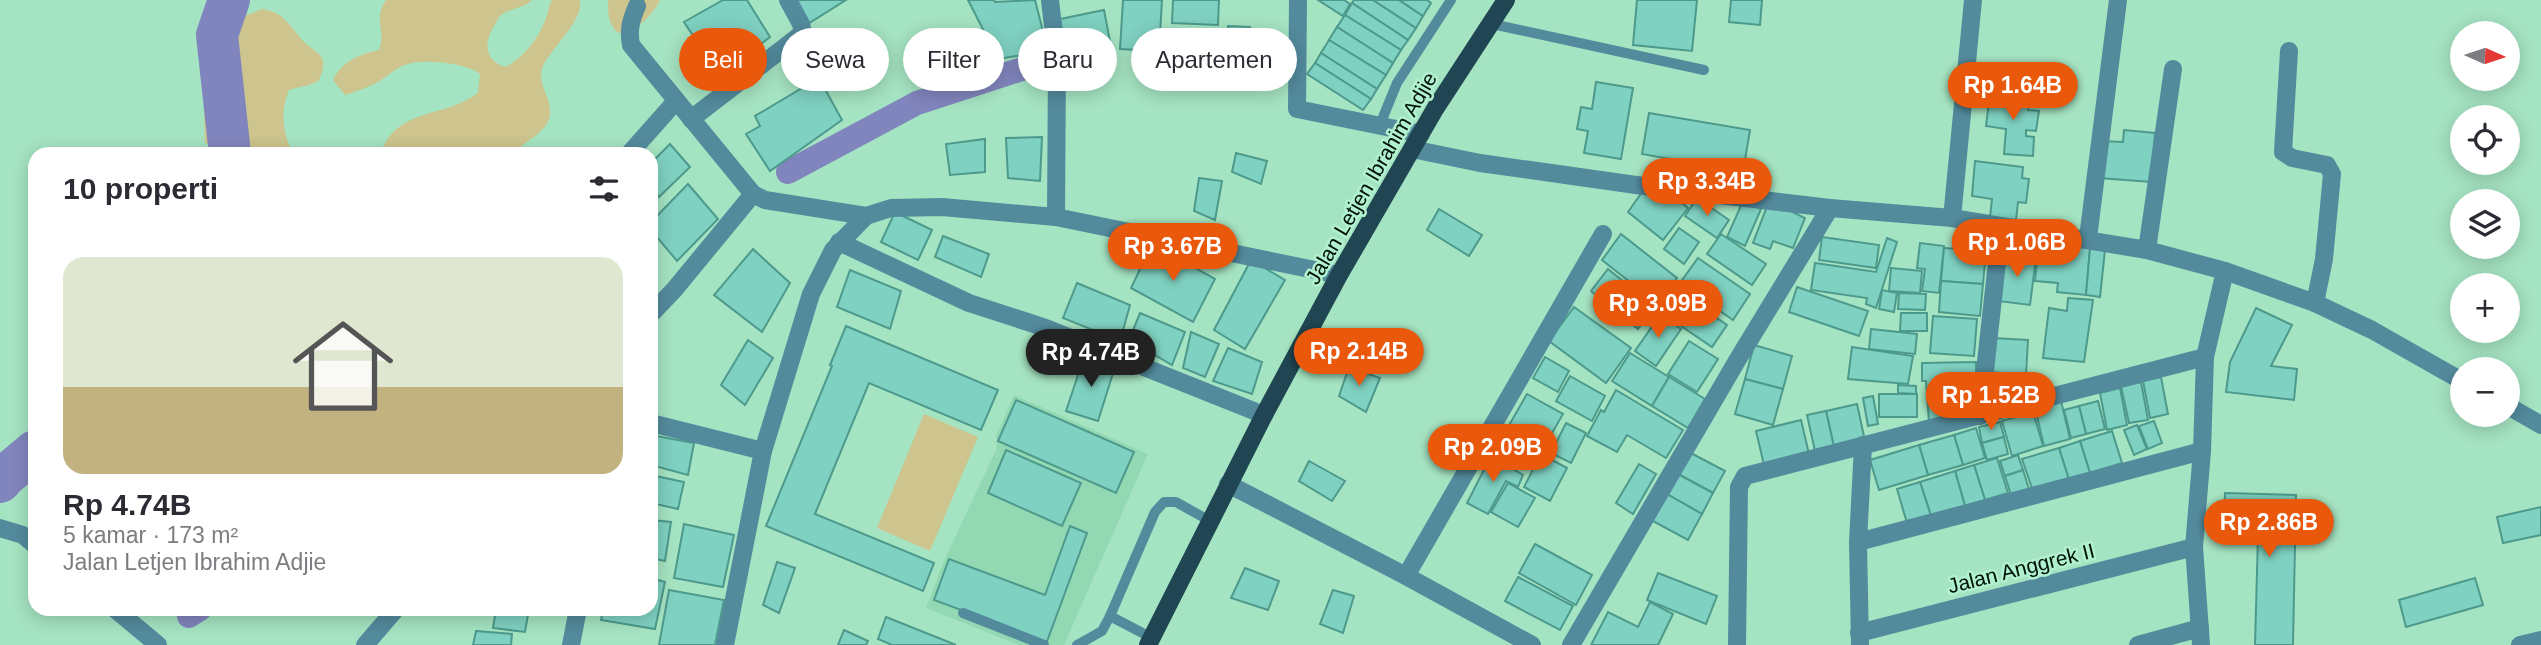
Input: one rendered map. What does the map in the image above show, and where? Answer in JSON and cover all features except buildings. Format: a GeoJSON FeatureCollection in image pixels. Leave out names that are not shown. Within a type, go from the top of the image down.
{"type":"FeatureCollection","features":[{"type":"Feature","properties":{"kind":"main road","name":"Jalan Letjen Ibrahim Adjie"},"geometry":{"type":"LineString","coordinates":[[1150,641],[1228,484],[1339,275],[1417,141],[1506,0]]}},
{"type":"Feature","properties":{"kind":"street"},"geometry":{"type":"LineString","coordinates":[[691,118],[803,33],[802,24],[788,0]]}},
{"type":"Feature","properties":{"kind":"street"},"geometry":{"type":"LineString","coordinates":[[1050,0],[1056,62],[1056,218]]}},
{"type":"Feature","properties":{"kind":"street"},"geometry":{"type":"LineString","coordinates":[[1298,0],[1297,109],[1379,127],[1480,163],[1830,208],[1952,218],[2088,238],[2147,250],[2225,271],[2315,303],[2372,330],[2450,374]]}},
{"type":"Feature","properties":{"kind":"street"},"geometry":{"type":"LineString","coordinates":[[1952,218],[1973,0]]}},
{"type":"Feature","properties":{"kind":"street"},"geometry":{"type":"LineString","coordinates":[[2088,238],[2119,0]]}},
{"type":"Feature","properties":{"kind":"street"},"geometry":{"type":"LineString","coordinates":[[637,6],[630,23],[631,46],[753,194],[765,200],[866,216]]}},
{"type":"Feature","properties":{"kind":"street"},"geometry":{"type":"LineString","coordinates":[[2289,51],[2283,152],[2292,158],[2328,165],[2332,174],[2324,259],[2315,303]]}},
{"type":"Feature","properties":{"kind":"street"},"geometry":{"type":"LineString","coordinates":[[2147,250],[2173,69]]}},
{"type":"Feature","properties":{"kind":"street"},"geometry":{"type":"LineString","coordinates":[[635,147],[676,101]]}},
{"type":"Feature","properties":{"kind":"street"},"geometry":{"type":"LineString","coordinates":[[658,307],[753,194]]}},
{"type":"Feature","properties":{"kind":"street"},"geometry":{"type":"LineString","coordinates":[[725,645],[763,451],[811,294],[823,266],[839,242],[866,216],[891,208],[942,206],[1056,218],[1339,275]]}},
{"type":"Feature","properties":{"kind":"street"},"geometry":{"type":"LineString","coordinates":[[1571,645],[1738,359],[1830,208]]}},
{"type":"Feature","properties":{"kind":"street"},"geometry":{"type":"LineString","coordinates":[[1980,416],[2001,226]]}},
{"type":"Feature","properties":{"kind":"street"},"geometry":{"type":"LineString","coordinates":[[1406,576],[1603,234]]}},
{"type":"Feature","properties":{"kind":"street"},"geometry":{"type":"LineString","coordinates":[[839,242],[969,303],[1046,328],[1264,415]]}},
{"type":"Feature","properties":{"kind":"street"},"geometry":{"type":"LineString","coordinates":[[2138,645],[2200,637],[2194,547],[2206,357],[2225,271]]}},
{"type":"Feature","properties":{"kind":"street"},"geometry":{"type":"LineString","coordinates":[[1737,645],[1741,480],[1762,470],[2206,357]]}},
{"type":"Feature","properties":{"kind":"street"},"geometry":{"type":"LineString","coordinates":[[2520,413],[2541,425]]}},
{"type":"Feature","properties":{"kind":"street"},"geometry":{"type":"LineString","coordinates":[[658,425],[763,451]]}},
{"type":"Feature","properties":{"kind":"street"},"geometry":{"type":"LineString","coordinates":[[1860,639],[1858,542],[1863,445]]}},
{"type":"Feature","properties":{"kind":"street"},"geometry":{"type":"LineString","coordinates":[[1858,542],[2202,451]]}},
{"type":"Feature","properties":{"kind":"street"},"geometry":{"type":"LineString","coordinates":[[1228,484],[1532,645]]}},
{"type":"Feature","properties":{"kind":"street"},"geometry":{"type":"LineString","coordinates":[[0,528],[28,539]]}},
{"type":"Feature","properties":{"kind":"street","name":"Jalan Anggrek II"},"geometry":{"type":"LineString","coordinates":[[1860,639],[2194,547]]}},
{"type":"Feature","properties":{"kind":"street"},"geometry":{"type":"LineString","coordinates":[[123,616],[158,645]]}},
{"type":"Feature","properties":{"kind":"street"},"geometry":{"type":"LineString","coordinates":[[365,645],[390,616]]}},
{"type":"Feature","properties":{"kind":"street"},"geometry":{"type":"LineString","coordinates":[[571,645],[577,616]]}},
{"type":"Feature","properties":{"kind":"street"},"geometry":{"type":"LineString","coordinates":[[2520,645],[2541,640]]}},
{"type":"Feature","properties":{"kind":"lane"},"geometry":{"type":"LineString","coordinates":[[1379,127],[1397,83],[1451,0]]}},
{"type":"Feature","properties":{"kind":"lane"},"geometry":{"type":"LineString","coordinates":[[1492,24],[1704,70]]}},
{"type":"Feature","properties":{"kind":"lane"},"geometry":{"type":"LineString","coordinates":[[1077,645],[1102,631],[1155,512],[1164,502],[1176,502],[1210,521]]}},
{"type":"Feature","properties":{"kind":"lane"},"geometry":{"type":"LineString","coordinates":[[964,613],[1044,645]]}},
{"type":"Feature","properties":{"kind":"lane"},"geometry":{"type":"LineString","coordinates":[[1110,616],[1150,641]]}},
{"type":"Feature","properties":{"kind":"shaded area"},"geometry":{"type":"Polygon","coordinates":[[[386,0],[532,0],[502,14],[490,34],[487,46],[490,56],[505,67],[523,54],[533,42],[544,23],[552,0],[580,0],[577,16],[547,59],[541,73],[550,112],[546,125],[520,147],[384,147],[398,128],[410,120],[451,107],[478,93],[480,74],[455,64],[412,63],[372,85],[345,95],[333,80],[341,68],[352,59],[379,50],[382,8],[386,0]]]}},
{"type":"Feature","properties":{"kind":"shaded area"},"geometry":{"type":"Polygon","coordinates":[[[608,0],[660,0],[643,22],[618,33],[609,18],[608,0]]]}},
{"type":"Feature","properties":{"kind":"shaded area"},"geometry":{"type":"Polygon","coordinates":[[[262,9],[276,13],[322,58],[319,80],[289,90],[286,98],[283,114],[290,147],[211,147],[205,142],[206,105],[229,58],[245,16],[262,9]]]}},
{"type":"Feature","properties":{"kind":"shaded area"},"geometry":{"type":"Polygon","coordinates":[[[1014,395],[1148,454],[1064,645],[1019,645],[926,608],[943,563],[997,448],[996,436],[1014,395]]]}},
{"type":"Feature","properties":{"kind":"shaded area"},"geometry":{"type":"Polygon","coordinates":[[[924,414],[978,437],[930,551],[877,528],[924,414]]]}},
{"type":"Feature","properties":{"kind":"waterway"},"geometry":{"type":"LineString","coordinates":[[229,0],[217,35],[229,147]]}},
{"type":"Feature","properties":{"kind":"waterway"},"geometry":{"type":"LineString","coordinates":[[788,172],[917,103],[1018,70]]}},
{"type":"Feature","properties":{"kind":"waterway"},"geometry":{"type":"LineString","coordinates":[[0,482],[28,457]]}}]}
